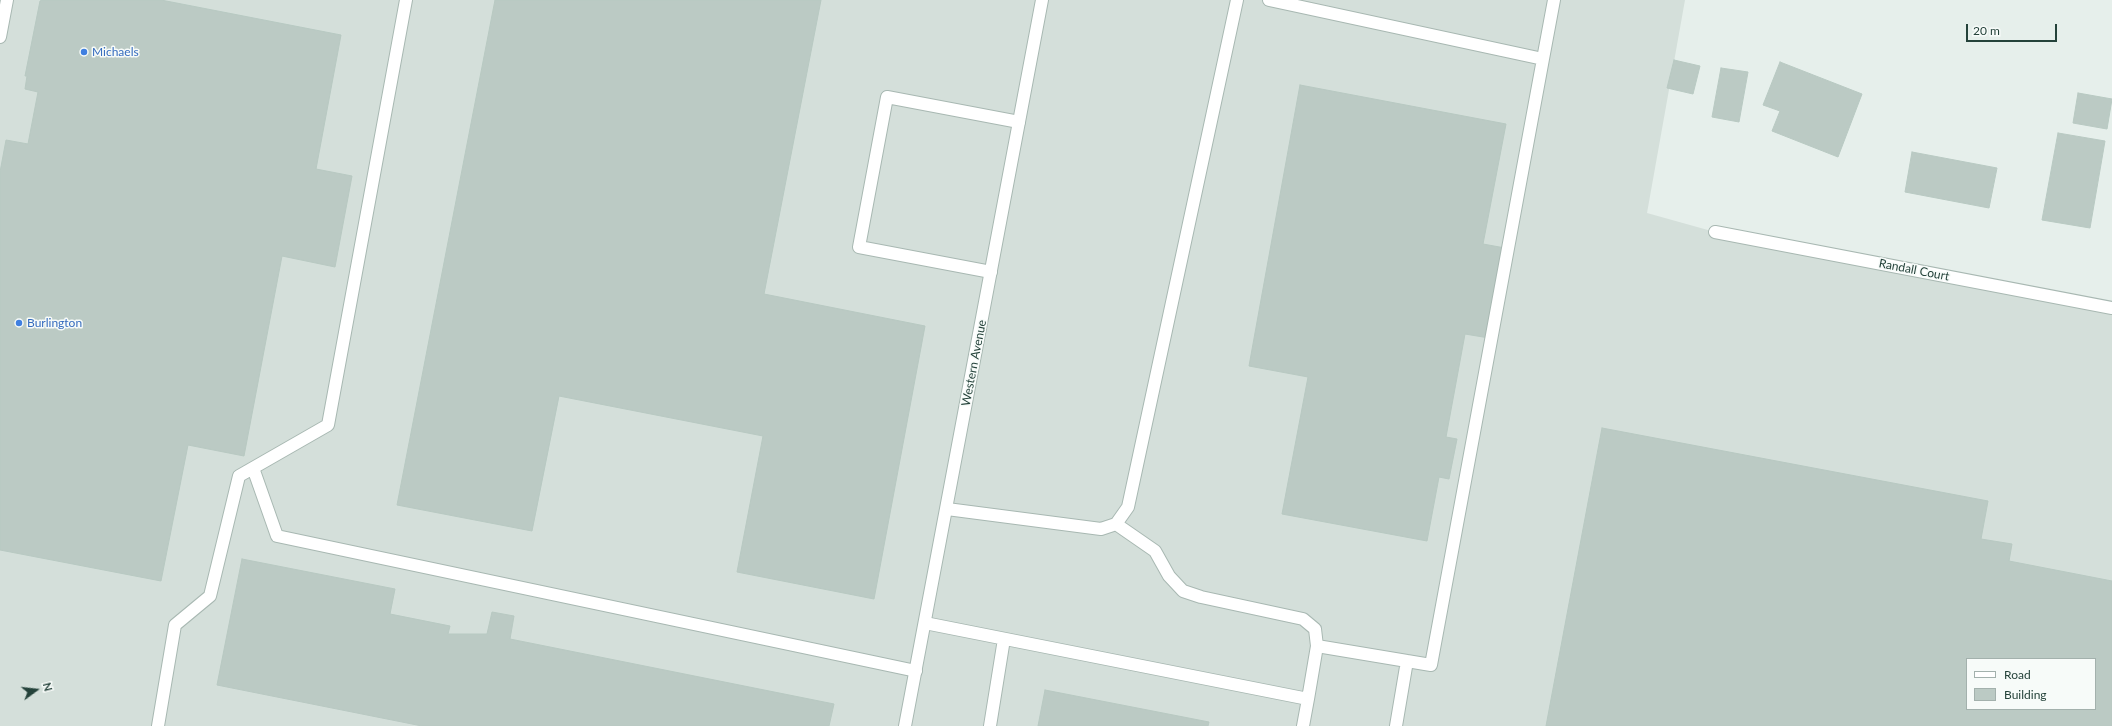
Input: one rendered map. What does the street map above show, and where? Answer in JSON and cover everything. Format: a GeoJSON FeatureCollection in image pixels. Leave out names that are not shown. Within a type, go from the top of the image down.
{"type":"FeatureCollection","features":[{"type":"Feature","properties":{"kind":"street"},"geometry":{"type":"LineString","coordinates":[[0,37],[7,0]]}},
{"type":"Feature","properties":{"kind":"street"},"geometry":{"type":"LineString","coordinates":[[158,726],[175,625],[210,596],[238,476],[328,425],[406,0]]}},
{"type":"Feature","properties":{"kind":"street","name":"Western Avenue"},"geometry":{"type":"LineString","coordinates":[[905,726],[1042,0]]}},
{"type":"Feature","properties":{"kind":"street"},"geometry":{"type":"LineString","coordinates":[[947,509],[1101,529],[1116,524],[1128,507],[1237,0]]}},
{"type":"Feature","properties":{"kind":"street"},"geometry":{"type":"LineString","coordinates":[[1269,0],[1543,59]]}},
{"type":"Feature","properties":{"kind":"street"},"geometry":{"type":"LineString","coordinates":[[1317,646],[1431,665],[1554,0]]}},
{"type":"Feature","properties":{"kind":"street"},"geometry":{"type":"LineString","coordinates":[[991,272],[859,248],[860,240],[887,96],[1019,122]]}},
{"type":"Feature","properties":{"kind":"street","name":"Randall Court"},"geometry":{"type":"LineString","coordinates":[[1715,232],[2112,308]]}},
{"type":"Feature","properties":{"kind":"street"},"geometry":{"type":"LineString","coordinates":[[253,468],[277,536],[916,670]]}},
{"type":"Feature","properties":{"kind":"street"},"geometry":{"type":"LineString","coordinates":[[1116,524],[1155,551],[1169,576],[1183,591],[1201,598],[1303,619],[1315,629],[1317,646],[1303,726]]}},
{"type":"Feature","properties":{"kind":"street"},"geometry":{"type":"LineString","coordinates":[[925,624],[1308,699]]}},
{"type":"Feature","properties":{"kind":"street"},"geometry":{"type":"LineString","coordinates":[[990,726],[1004,639]]}},
{"type":"Feature","properties":{"kind":"street"},"geometry":{"type":"LineString","coordinates":[[1396,726],[1407,661]]}},
{"type":"Feature","properties":{"kind":"shaded area"},"geometry":{"type":"Polygon","coordinates":[[[0,0],[1685,0],[1647,213],[1715,232],[2112,308],[2112,726],[0,726],[0,0]]]}},
{"type":"Feature","properties":{"kind":"building"},"geometry":{"type":"Polygon","coordinates":[[[161,0],[341,35],[316,169],[352,176],[335,267],[282,256],[244,456],[188,445],[161,581],[0,550],[0,172],[6,140],[28,144],[38,92],[25,89],[27,76],[25,76],[40,1],[161,0]]]}},
{"type":"Feature","properties":{"kind":"building"},"geometry":{"type":"Polygon","coordinates":[[[495,0],[821,0],[764,294],[925,326],[874,599],[737,572],[763,436],[559,396],[532,531],[397,505],[495,0]]]}},
{"type":"Feature","properties":{"kind":"building"},"geometry":{"type":"Polygon","coordinates":[[[1674,60],[1700,66],[1693,94],[1667,88],[1674,60]]]}},
{"type":"Feature","properties":{"kind":"building"},"geometry":{"type":"Polygon","coordinates":[[[1780,62],[1862,94],[1838,157],[1772,131],[1780,111],[1763,105],[1780,62]]]}},
{"type":"Feature","properties":{"kind":"building"},"geometry":{"type":"Polygon","coordinates":[[[1721,68],[1748,72],[1739,122],[1712,117],[1721,68]]]}},
{"type":"Feature","properties":{"kind":"building"},"geometry":{"type":"Polygon","coordinates":[[[1300,85],[1506,124],[1483,244],[1505,248],[1489,338],[1465,334],[1446,437],[1457,439],[1449,479],[1439,477],[1427,541],[1282,514],[1308,377],[1249,366],[1300,85]]]}},
{"type":"Feature","properties":{"kind":"building"},"geometry":{"type":"Polygon","coordinates":[[[2078,93],[2112,99],[2107,129],[2073,123],[2078,93]]]}},
{"type":"Feature","properties":{"kind":"building"},"geometry":{"type":"Polygon","coordinates":[[[2058,133],[2105,141],[2090,228],[2042,220],[2058,133]]]}},
{"type":"Feature","properties":{"kind":"building"},"geometry":{"type":"Polygon","coordinates":[[[1912,152],[1997,168],[1989,208],[1905,192],[1912,152]]]}},
{"type":"Feature","properties":{"kind":"building"},"geometry":{"type":"Polygon","coordinates":[[[1602,428],[1988,501],[1981,539],[2012,544],[2009,561],[2112,581],[2112,726],[1546,726],[1602,428]]]}},
{"type":"Feature","properties":{"kind":"building"},"geometry":{"type":"Polygon","coordinates":[[[242,559],[395,589],[390,614],[450,626],[448,634],[487,634],[492,612],[514,616],[510,639],[834,704],[829,726],[422,726],[217,685],[242,559]]]}},
{"type":"Feature","properties":{"kind":"building"},"geometry":{"type":"Polygon","coordinates":[[[1045,690],[1209,722],[1208,726],[1038,726],[1045,690]]]}},
{"type":"Feature","properties":{"kind":"place","name":"Michaels"},"geometry":{"type":"Point","coordinates":[84,52]}},
{"type":"Feature","properties":{"kind":"place","name":"Burlington"},"geometry":{"type":"Point","coordinates":[19,323]}}]}
